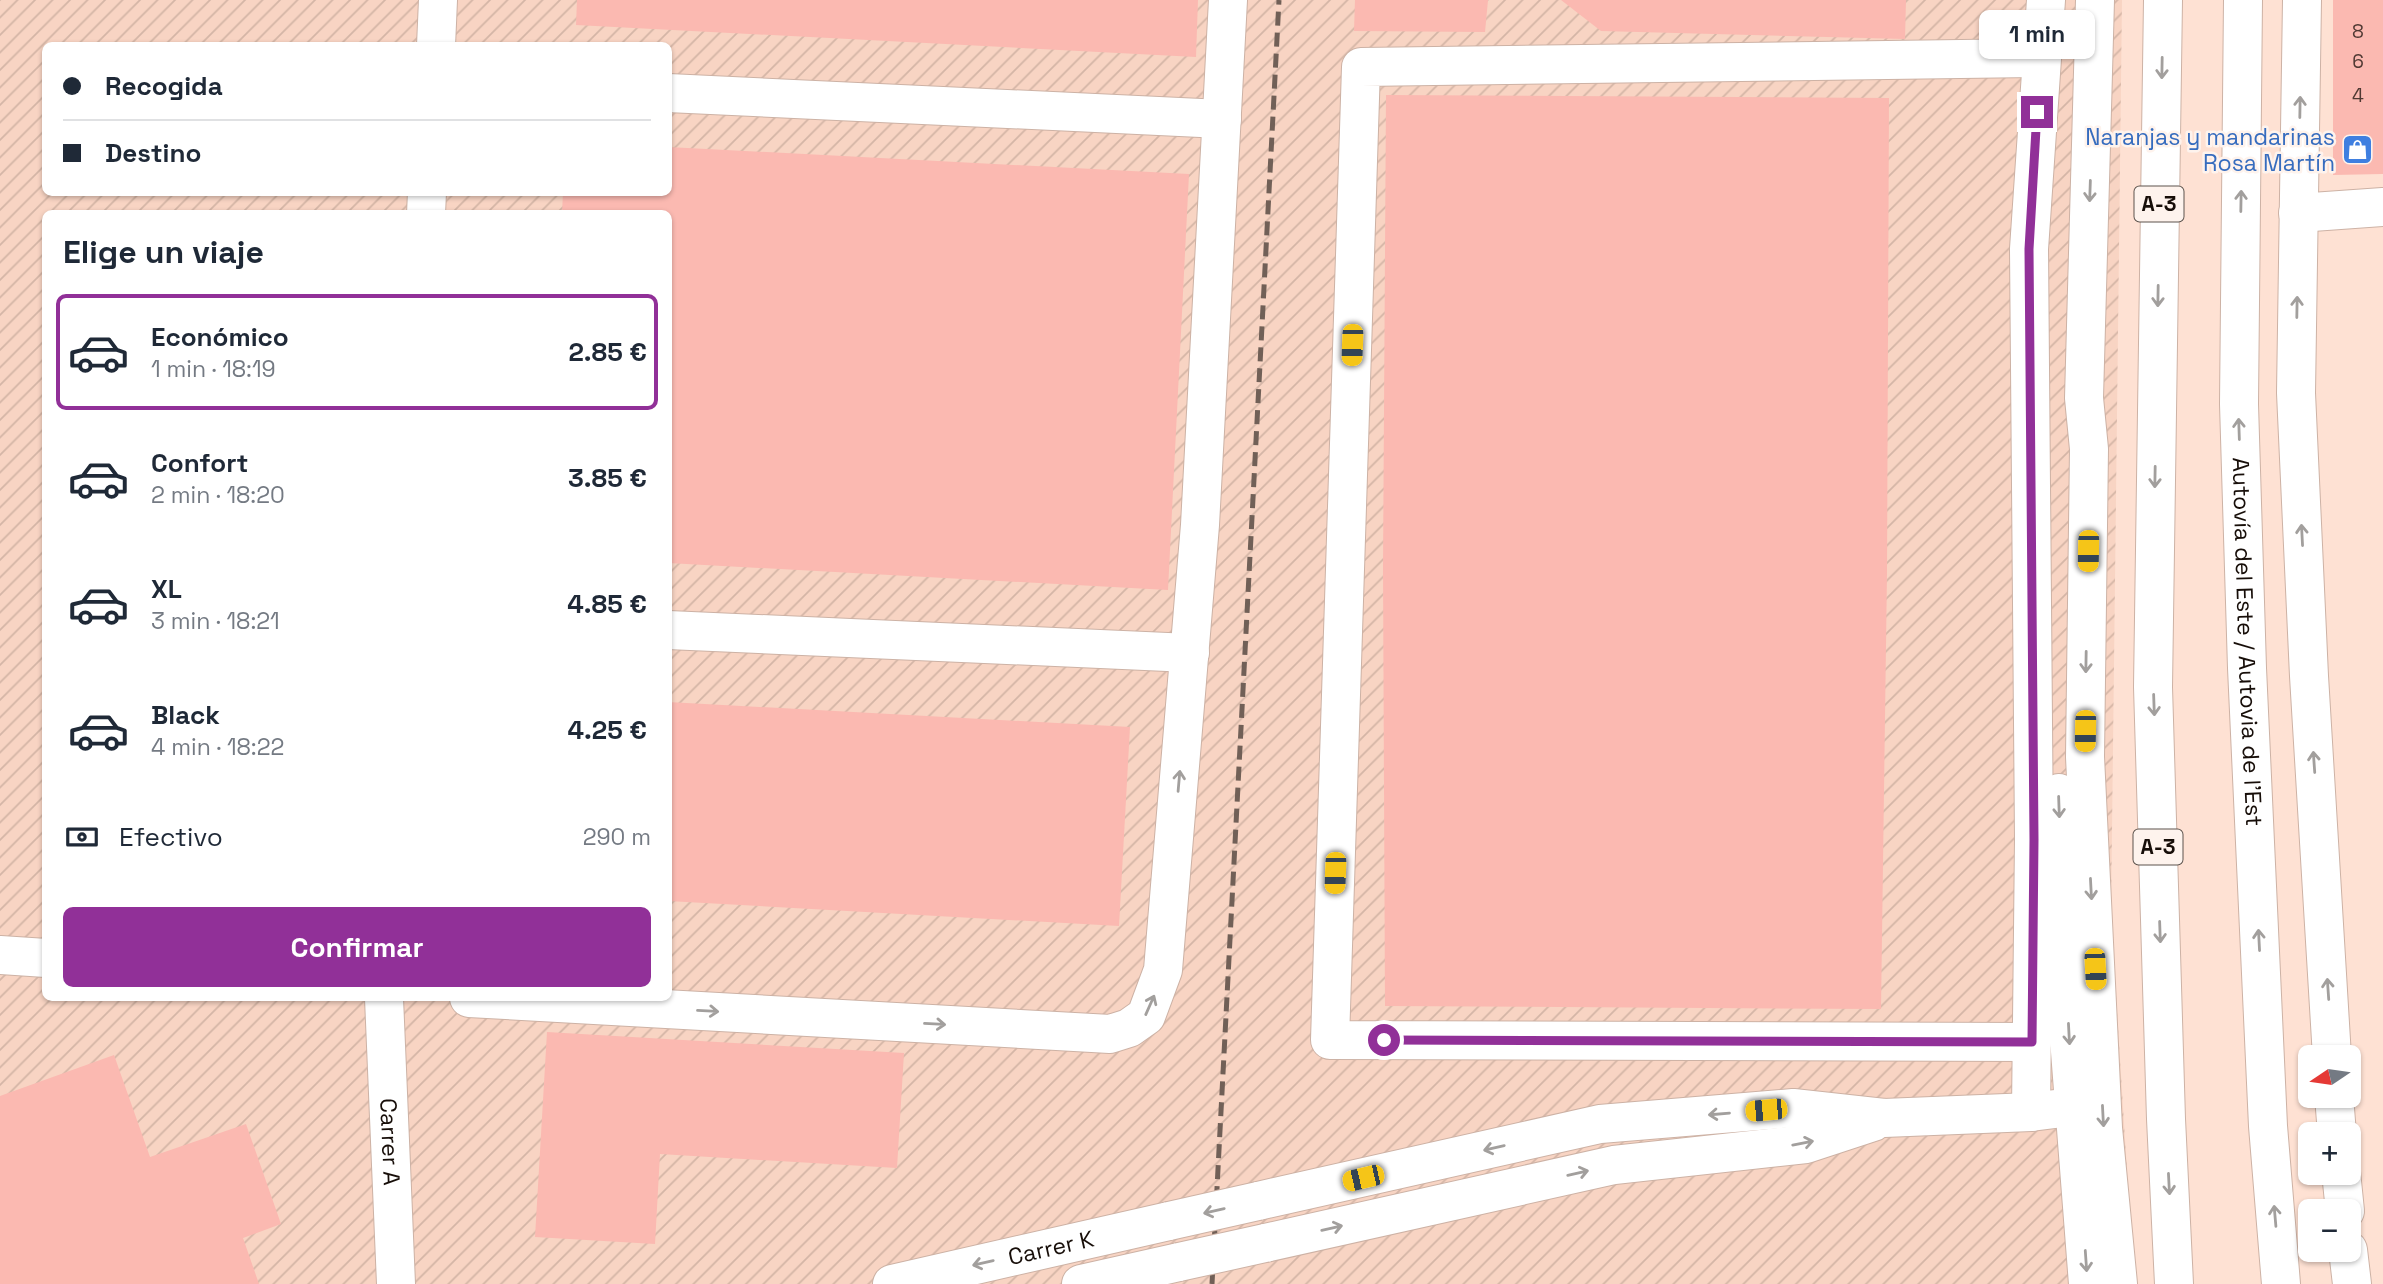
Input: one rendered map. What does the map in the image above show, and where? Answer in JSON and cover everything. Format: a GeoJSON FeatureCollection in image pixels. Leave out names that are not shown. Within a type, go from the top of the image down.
{"type":"FeatureCollection","features":[{"type":"Feature","properties":{"kind":"main road"},"geometry":{"type":"LineString","coordinates":[[436,42],[438,0]]}},
{"type":"Feature","properties":{"kind":"main road"},"geometry":{"type":"LineString","coordinates":[[522,1001],[1110,1034],[1129,1028],[1146,1016],[1163,970],[1190,653],[1200,524],[1228,0]]}},
{"type":"Feature","properties":{"kind":"main road"},"geometry":{"type":"LineString","coordinates":[[2031,1112],[2034,839],[2029,249],[2046,0]]}},
{"type":"Feature","properties":{"kind":"main road"},"geometry":{"type":"LineString","coordinates":[[2095,0],[2084,398],[2089,449],[2085,757],[2104,1128],[2118,1284]]}},
{"type":"Feature","properties":{"kind":"main road","name":"A-3"},"geometry":{"type":"LineString","coordinates":[[2163,0],[2153,687],[2166,1119],[2174,1284]]}},
{"type":"Feature","properties":{"kind":"main road","name":"Autovía del Este / Autovia de l'Est"},"geometry":{"type":"LineString","coordinates":[[2243,0],[2239,404],[2247,668],[2267,1112],[2281,1284]]}},
{"type":"Feature","properties":{"kind":"main road"},"geometry":{"type":"LineString","coordinates":[[2302,0],[2296,393],[2309,690],[2331,1045]]}},
{"type":"Feature","properties":{"kind":"main road"},"geometry":{"type":"LineString","coordinates":[[2032,1042],[1330,1040],[1361,68],[2040,58]]}},
{"type":"Feature","properties":{"kind":"main road"},"geometry":{"type":"LineString","coordinates":[[672,93],[1222,119]]}},
{"type":"Feature","properties":{"kind":"main road"},"geometry":{"type":"LineString","coordinates":[[2298,213],[2383,207]]}},
{"type":"Feature","properties":{"kind":"main road"},"geometry":{"type":"LineString","coordinates":[[2084,398],[2070,450],[2057,751],[2074,1106],[2088,1284]]}},
{"type":"Feature","properties":{"kind":"main road"},"geometry":{"type":"LineString","coordinates":[[672,630],[1190,653]]}},
{"type":"Feature","properties":{"kind":"main road"},"geometry":{"type":"LineString","coordinates":[[0,955],[42,958]]}},
{"type":"Feature","properties":{"kind":"main road","name":"Carrer A"},"geometry":{"type":"LineString","coordinates":[[384,1001],[396,1284]]}},
{"type":"Feature","properties":{"kind":"main road"},"geometry":{"type":"LineString","coordinates":[[1081,1284],[1614,1165],[1806,1144],[1884,1118],[2031,1112],[2074,1106]]}},
{"type":"Feature","properties":{"kind":"main road","name":"Carrer K"},"geometry":{"type":"LineString","coordinates":[[892,1284],[1600,1124],[1793,1108],[1884,1118]]}},
{"type":"Feature","properties":{"kind":"main road"},"geometry":{"type":"LineString","coordinates":[[2349,1262],[2352,1284]]}},
{"type":"Feature","properties":{"kind":"shaded area"},"geometry":{"type":"Polygon","coordinates":[[[0,0],[2122,0],[2111,914],[2134,1284],[0,1284],[0,0]]]}},
{"type":"Feature","properties":{"kind":"building"},"geometry":{"type":"Polygon","coordinates":[[[577,0],[1198,0],[1196,57],[576,25],[577,0]]]}},
{"type":"Feature","properties":{"kind":"building"},"geometry":{"type":"Polygon","coordinates":[[[1355,0],[1488,0],[1485,32],[1354,31],[1355,0]]]}},
{"type":"Feature","properties":{"kind":"building"},"geometry":{"type":"Polygon","coordinates":[[[1561,0],[1906,0],[1905,39],[1601,31],[1561,0]]]}},
{"type":"Feature","properties":{"kind":"building"},"geometry":{"type":"Polygon","coordinates":[[[2333,0],[2383,0],[2383,174],[2333,175],[2333,0]]]}},
{"type":"Feature","properties":{"kind":"building"},"geometry":{"type":"Polygon","coordinates":[[[1386,95],[1889,98],[1887,573],[1881,1009],[1385,1006],[1383,569],[1386,95]]]}},
{"type":"Feature","properties":{"kind":"building"},"geometry":{"type":"Polygon","coordinates":[[[672,147],[1189,174],[1168,590],[672,563],[672,210],[562,210],[563,196],[672,196],[672,147]]]}},
{"type":"Feature","properties":{"kind":"building"},"geometry":{"type":"Polygon","coordinates":[[[672,702],[1130,727],[1119,926],[672,901],[672,702]]]}},
{"type":"Feature","properties":{"kind":"building"},"geometry":{"type":"Polygon","coordinates":[[[547,1032],[904,1053],[897,1168],[660,1154],[655,1244],[535,1237],[547,1032]]]}},
{"type":"Feature","properties":{"kind":"building"},"geometry":{"type":"Polygon","coordinates":[[[114,1055],[150,1157],[246,1124],[281,1224],[243,1238],[259,1284],[0,1284],[0,1096],[114,1055]]]}},
{"type":"Feature","properties":{"kind":"railway"},"geometry":{"type":"LineString","coordinates":[[1212,1284],[1279,0]]}},
{"type":"Feature","properties":{"kind":"place","name":"Naranjas y mandarinas Rosa Martín"},"geometry":{"type":"Point","coordinates":[2358,150]}},
{"type":"Feature","properties":{"kind":"route"},"geometry":{"type":"LineString","coordinates":[[1384,1040],[2032,1042],[2034,839],[2029,249],[2037,112]]}}]}
